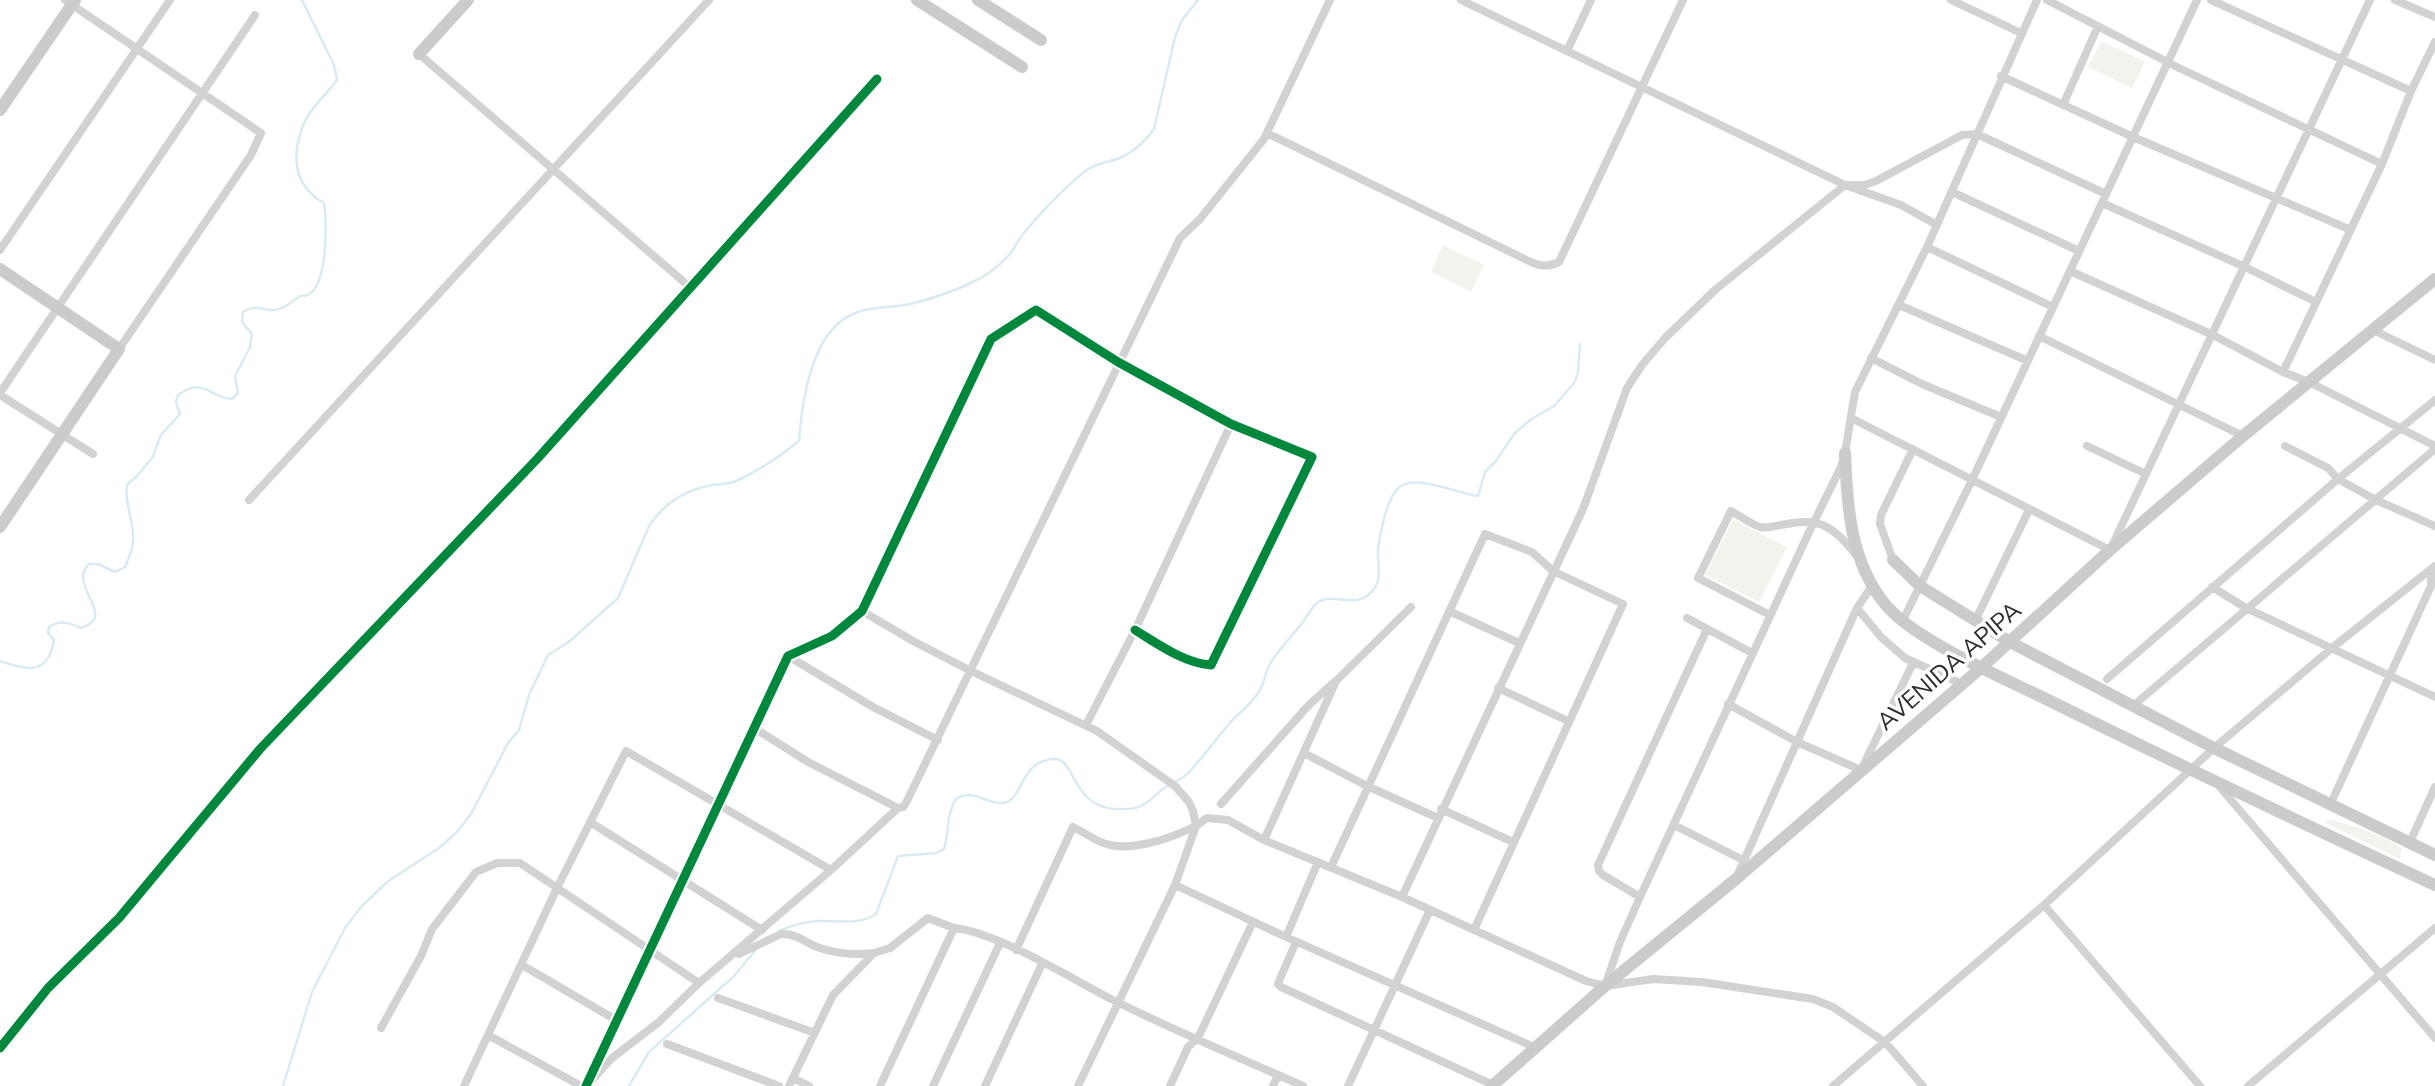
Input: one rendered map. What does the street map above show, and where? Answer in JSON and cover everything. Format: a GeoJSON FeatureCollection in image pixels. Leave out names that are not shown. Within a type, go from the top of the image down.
{"type":"FeatureCollection","features":[{"type":"Feature","properties":{"kind":"street"},"geometry":{"type":"LineString","coordinates":[[0,250],[170,0]]}},
{"type":"Feature","properties":{"kind":"street"},"geometry":{"type":"LineString","coordinates":[[468,0],[419,54],[691,288]]}},
{"type":"Feature","properties":{"kind":"street"},"geometry":{"type":"LineString","coordinates":[[248,500],[709,0]]}},
{"type":"Feature","properties":{"kind":"street"},"geometry":{"type":"LineString","coordinates":[[917,0],[1022,67]]}},
{"type":"Feature","properties":{"kind":"street"},"geometry":{"type":"LineString","coordinates":[[978,0],[1041,40]]}},
{"type":"Feature","properties":{"kind":"street"},"geometry":{"type":"LineString","coordinates":[[584,1086],[612,1058],[659,1022],[699,983],[906,803],[1180,238],[1200,219],[1267,133],[1330,0]]}},
{"type":"Feature","properties":{"kind":"street"},"geometry":{"type":"LineString","coordinates":[[1461,0],[1845,186],[1901,205],[1937,225]]}},
{"type":"Feature","properties":{"kind":"street"},"geometry":{"type":"LineString","coordinates":[[1567,51],[1591,0]]}},
{"type":"Feature","properties":{"kind":"street"},"geometry":{"type":"LineString","coordinates":[[1267,133],[1505,250],[1542,266],[1552,265],[1559,262],[1683,0]]}},
{"type":"Feature","properties":{"kind":"street"},"geometry":{"type":"LineString","coordinates":[[1951,0],[2021,33]]}},
{"type":"Feature","properties":{"kind":"street"},"geometry":{"type":"LineString","coordinates":[[1605,986],[1620,942],[1640,897],[1837,475],[1845,453],[1855,392],[1927,247],[2037,0]]}},
{"type":"Feature","properties":{"kind":"street"},"geometry":{"type":"LineString","coordinates":[[2047,0],[2168,62],[2382,164]]}},
{"type":"Feature","properties":{"kind":"street"},"geometry":{"type":"LineString","coordinates":[[2211,0],[2411,91]]}},
{"type":"Feature","properties":{"kind":"street"},"geometry":{"type":"LineString","coordinates":[[1851,418],[2110,550],[2370,0]]}},
{"type":"Feature","properties":{"kind":"street"},"geometry":{"type":"LineString","coordinates":[[2395,0],[2435,17]]}},
{"type":"Feature","properties":{"kind":"street"},"geometry":{"type":"LineString","coordinates":[[1903,620],[2104,199],[2168,62],[2193,1]]}},
{"type":"Feature","properties":{"kind":"street"},"geometry":{"type":"LineString","coordinates":[[0,110],[70,2],[261,133],[251,155],[0,527]]}},
{"type":"Feature","properties":{"kind":"street"},"geometry":{"type":"LineString","coordinates":[[93,454],[0,394],[255,15]]}},
{"type":"Feature","properties":{"kind":"street"},"geometry":{"type":"LineString","coordinates":[[2063,105],[2098,26]]}},
{"type":"Feature","properties":{"kind":"street"},"geometry":{"type":"LineString","coordinates":[[2283,372],[2382,164],[2411,91],[2435,42]]}},
{"type":"Feature","properties":{"kind":"street"},"geometry":{"type":"LineString","coordinates":[[2001,76],[2276,200],[2351,230]]}},
{"type":"Feature","properties":{"kind":"street"},"geometry":{"type":"LineString","coordinates":[[0,1048],[48,988],[118,918],[260,749],[538,458],[877,79]]}},
{"type":"Feature","properties":{"kind":"street"},"geometry":{"type":"LineString","coordinates":[[1402,897],[1588,496],[1627,388],[1665,338],[1715,290],[1845,186],[1865,185],[1876,181],[1954,139],[1977,134],[2316,302]]}},
{"type":"Feature","properties":{"kind":"street"},"geometry":{"type":"LineString","coordinates":[[1952,192],[2079,251]]}},
{"type":"Feature","properties":{"kind":"street"},"geometry":{"type":"LineString","coordinates":[[1927,247],[2053,307]]}},
{"type":"Feature","properties":{"kind":"street"},"geometry":{"type":"LineString","coordinates":[[0,269],[119,349]]}},
{"type":"Feature","properties":{"kind":"street"},"geometry":{"type":"LineString","coordinates":[[2070,271],[2213,335],[2283,372],[2402,428],[2435,448],[2134,705]]}},
{"type":"Feature","properties":{"kind":"street","name":"AVENIDA APIPA"},"geometry":{"type":"LineString","coordinates":[[1492,1085],[1982,667],[2110,550],[2243,436],[2435,279]]}},
{"type":"Feature","properties":{"kind":"street"},"geometry":{"type":"LineString","coordinates":[[1899,305],[2028,361]]}},
{"type":"Feature","properties":{"kind":"street"},"geometry":{"type":"LineString","coordinates":[[584,1086],[788,656],[832,636],[862,611],[991,339],[1036,310],[1118,362],[1231,424],[1312,457],[1211,665],[1202,665],[1174,653],[1135,630]]}},
{"type":"Feature","properties":{"kind":"street"},"geometry":{"type":"LineString","coordinates":[[2373,330],[2435,360]]}},
{"type":"Feature","properties":{"kind":"street"},"geometry":{"type":"LineString","coordinates":[[2039,336],[2243,436]]}},
{"type":"Feature","properties":{"kind":"street"},"geometry":{"type":"LineString","coordinates":[[1871,358],[1922,384],[2001,417]]}},
{"type":"Feature","properties":{"kind":"street"},"geometry":{"type":"LineString","coordinates":[[2107,679],[2338,479],[2435,400]]}},
{"type":"Feature","properties":{"kind":"street"},"geometry":{"type":"LineString","coordinates":[[1086,725],[1135,630],[1231,424]]}},
{"type":"Feature","properties":{"kind":"street"},"geometry":{"type":"LineString","coordinates":[[2087,446],[2146,474]]}},
{"type":"Feature","properties":{"kind":"street"},"geometry":{"type":"LineString","coordinates":[[2285,446],[2328,468],[2338,479],[2376,500],[2435,526]]}},
{"type":"Feature","properties":{"kind":"street"},"geometry":{"type":"LineString","coordinates":[[1913,449],[1881,515],[1880,524],[1893,560],[1920,586],[2010,642],[2214,748],[2435,855]]}},
{"type":"Feature","properties":{"kind":"street"},"geometry":{"type":"LineString","coordinates":[[1845,453],[1847,508],[1853,538],[1862,563],[1872,586],[1886,606],[1922,634],[1982,667],[2190,770],[2435,886]]}},
{"type":"Feature","properties":{"kind":"street"},"geometry":{"type":"LineString","coordinates":[[1975,621],[2029,510]]}},
{"type":"Feature","properties":{"kind":"street"},"geometry":{"type":"LineString","coordinates":[[1770,615],[1698,578],[1731,511],[1759,527],[1767,528],[1798,521],[1814,522],[1840,534],[1862,563]]}},
{"type":"Feature","properties":{"kind":"street"},"geometry":{"type":"LineString","coordinates":[[1331,867],[1485,534],[1532,552],[1553,571],[1623,604],[1474,930]]}},
{"type":"Feature","properties":{"kind":"street"},"geometry":{"type":"LineString","coordinates":[[1833,1086],[2045,905],[2214,748],[2332,648],[2433,568]]}},
{"type":"Feature","properties":{"kind":"street"},"geometry":{"type":"LineString","coordinates":[[2330,804],[2431,586],[2433,568]]}},
{"type":"Feature","properties":{"kind":"street"},"geometry":{"type":"LineString","coordinates":[[1736,879],[1857,608],[1872,586]]}},
{"type":"Feature","properties":{"kind":"street"},"geometry":{"type":"LineString","coordinates":[[2212,587],[2246,608],[2435,697]]}},
{"type":"Feature","properties":{"kind":"street"},"geometry":{"type":"LineString","coordinates":[[1221,804],[1307,707],[1411,607]]}},
{"type":"Feature","properties":{"kind":"street"},"geometry":{"type":"LineString","coordinates":[[1857,608],[1881,637],[1913,663],[1962,684]]}},
{"type":"Feature","properties":{"kind":"street"},"geometry":{"type":"LineString","coordinates":[[862,611],[971,671],[1086,725],[1175,786],[1194,811],[1196,826],[1175,885],[1078,1086]]}},
{"type":"Feature","properties":{"kind":"street"},"geometry":{"type":"LineString","coordinates":[[1449,611],[1519,643]]}},
{"type":"Feature","properties":{"kind":"street"},"geometry":{"type":"LineString","coordinates":[[1687,618],[1752,653]]}},
{"type":"Feature","properties":{"kind":"street"},"geometry":{"type":"LineString","coordinates":[[1640,897],[1599,872],[1598,865],[1707,629]]}},
{"type":"Feature","properties":{"kind":"street"},"geometry":{"type":"LineString","coordinates":[[788,656],[873,707],[938,740]]}},
{"type":"Feature","properties":{"kind":"street"},"geometry":{"type":"LineString","coordinates":[[1728,704],[1797,742],[1861,770],[1913,663]]}},
{"type":"Feature","properties":{"kind":"street"},"geometry":{"type":"LineString","coordinates":[[1264,840],[1336,681]]}},
{"type":"Feature","properties":{"kind":"street"},"geometry":{"type":"LineString","coordinates":[[1498,688],[1568,721]]}},
{"type":"Feature","properties":{"kind":"street"},"geometry":{"type":"LineString","coordinates":[[754,728],[808,762],[898,808]]}},
{"type":"Feature","properties":{"kind":"street"},"geometry":{"type":"LineString","coordinates":[[464,1086],[557,888],[626,751],[831,870]]}},
{"type":"Feature","properties":{"kind":"street"},"geometry":{"type":"LineString","coordinates":[[1304,753],[1367,786],[1438,818]]}},
{"type":"Feature","properties":{"kind":"street"},"geometry":{"type":"LineString","coordinates":[[2214,780],[2435,1038]]}},
{"type":"Feature","properties":{"kind":"street"},"geometry":{"type":"LineString","coordinates":[[2410,842],[2435,787]]}},
{"type":"Feature","properties":{"kind":"street"},"geometry":{"type":"LineString","coordinates":[[1441,809],[1513,842]]}},
{"type":"Feature","properties":{"kind":"street"},"geometry":{"type":"LineString","coordinates":[[1016,950],[1073,827],[1101,842],[1119,845],[1146,844],[1171,838],[1208,818],[1219,818],[1573,975],[1605,986],[1653,979],[1702,982],[1801,996],[1833,1007],[1885,1043],[1923,1086]]}},
{"type":"Feature","properties":{"kind":"street"},"geometry":{"type":"LineString","coordinates":[[590,822],[762,930]]}},
{"type":"Feature","properties":{"kind":"street"},"geometry":{"type":"LineString","coordinates":[[1674,825],[1743,860]]}},
{"type":"Feature","properties":{"kind":"street"},"geometry":{"type":"LineString","coordinates":[[1286,937],[1318,862]]}},
{"type":"Feature","properties":{"kind":"street"},"geometry":{"type":"LineString","coordinates":[[381,1028],[421,956],[432,929],[476,872],[497,863],[520,863],[699,983]]}},
{"type":"Feature","properties":{"kind":"street"},"geometry":{"type":"LineString","coordinates":[[1175,885],[1296,942],[1534,1047]]}},
{"type":"Feature","properties":{"kind":"street"},"geometry":{"type":"LineString","coordinates":[[2045,905],[2200,1086]]}},
{"type":"Feature","properties":{"kind":"street"},"geometry":{"type":"LineString","coordinates":[[1348,1086],[1430,910]]}},
{"type":"Feature","properties":{"kind":"street"},"geometry":{"type":"LineString","coordinates":[[726,960],[781,934],[797,937],[846,956],[874,953],[890,948],[928,918],[954,928],[968,929],[1016,950],[1117,1002],[1303,1086]]}},
{"type":"Feature","properties":{"kind":"street"},"geometry":{"type":"LineString","coordinates":[[1170,1086],[1188,1046],[1198,1038],[1253,922]]}},
{"type":"Feature","properties":{"kind":"street"},"geometry":{"type":"LineString","coordinates":[[880,1086],[954,928]]}},
{"type":"Feature","properties":{"kind":"street"},"geometry":{"type":"LineString","coordinates":[[2248,1086],[2435,928]]}},
{"type":"Feature","properties":{"kind":"street"},"geometry":{"type":"LineString","coordinates":[[1296,942],[1278,985],[1492,1085]]}},
{"type":"Feature","properties":{"kind":"street"},"geometry":{"type":"LineString","coordinates":[[933,1086],[1000,943]]}},
{"type":"Feature","properties":{"kind":"street"},"geometry":{"type":"LineString","coordinates":[[809,1086],[791,1082],[833,995],[874,953]]}},
{"type":"Feature","properties":{"kind":"street"},"geometry":{"type":"LineString","coordinates":[[985,1086],[1042,964]]}},
{"type":"Feature","properties":{"kind":"street"},"geometry":{"type":"LineString","coordinates":[[522,965],[616,1020]]}},
{"type":"Feature","properties":{"kind":"street"},"geometry":{"type":"LineString","coordinates":[[718,998],[815,1033]]}},
{"type":"Feature","properties":{"kind":"street"},"geometry":{"type":"LineString","coordinates":[[488,1035],[584,1086]]}},
{"type":"Feature","properties":{"kind":"street"},"geometry":{"type":"LineString","coordinates":[[667,1044],[779,1086]]}},
{"type":"Feature","properties":{"kind":"street"},"geometry":{"type":"LineString","coordinates":[[1273,1086],[1278,1075]]}},
{"type":"Feature","properties":{"kind":"shaded area"},"geometry":{"type":"Polygon","coordinates":[[[2101,41],[2145,62],[2132,88],[2088,67],[2101,41]]]}},
{"type":"Feature","properties":{"kind":"shaded area"},"geometry":{"type":"Polygon","coordinates":[[[1443,245],[1484,265],[1471,292],[1431,272],[1443,245]]]}},
{"type":"Feature","properties":{"kind":"shaded area"},"geometry":{"type":"Polygon","coordinates":[[[1733,520],[1787,547],[1759,602],[1705,575],[1733,520]]]}},
{"type":"Feature","properties":{"kind":"shaded area"},"geometry":{"type":"Polygon","coordinates":[[[2328,820],[2356,827],[2402,848],[2400,859],[2326,823],[2328,820]]]}},
{"type":"Feature","properties":{"kind":"waterway"},"geometry":{"type":"LineString","coordinates":[[0,661],[28,668],[42,665],[51,652],[54,640],[48,633],[49,627],[64,623],[80,628],[91,623],[95,616],[94,608],[84,581],[84,572],[89,564],[98,564],[115,572],[125,567],[133,539],[127,485],[152,458],[161,435],[180,414],[176,402],[178,395],[200,388],[232,399],[238,393],[235,376],[250,347],[252,334],[242,322],[243,312],[256,308],[282,308],[300,296],[309,294],[316,286],[324,258],[324,203],[314,196],[301,180],[296,161],[297,151],[305,121],[337,80],[334,65],[302,0]]}},
{"type":"Feature","properties":{"kind":"waterway"},"geometry":{"type":"LineString","coordinates":[[283,1086],[312,992],[345,928],[361,907],[387,882],[439,848],[471,814],[508,743],[519,730],[529,695],[548,655],[570,641],[618,598],[655,518],[668,504],[684,494],[702,487],[734,482],[768,464],[799,441],[811,369],[827,336],[839,323],[860,311],[926,300],[981,278],[1005,259],[1038,217],[1084,172],[1093,166],[1122,157],[1140,145],[1154,129],[1175,37],[1182,20],[1198,0]]}},
{"type":"Feature","properties":{"kind":"waterway"},"geometry":{"type":"LineString","coordinates":[[779,931],[807,922],[855,921],[876,914],[898,856],[936,853],[944,849],[950,812],[956,799],[973,795],[995,802],[1008,801],[1014,797],[1027,774],[1042,761],[1061,761],[1090,800],[1115,809],[1141,806],[1183,777],[1255,698],[1274,658],[1315,605],[1328,599],[1359,600],[1373,590],[1379,576],[1378,550],[1382,525],[1396,490],[1409,483],[1418,483],[1478,496],[1485,472],[1514,434],[1530,420],[1554,406],[1574,383],[1578,373],[1580,344]]}},
{"type":"Feature","properties":{"kind":"waterway"},"geometry":{"type":"LineString","coordinates":[[629,1086],[649,1052],[733,977],[755,951]]}},
{"type":"Feature","properties":{"kind":"cycle path"},"geometry":{"type":"LineString","coordinates":[[0,1048],[48,988],[119,918],[260,749],[538,458],[877,79]]}},
{"type":"Feature","properties":{"kind":"cycle path"},"geometry":{"type":"LineString","coordinates":[[586,1086],[788,656],[832,636],[862,611],[991,339],[1036,310],[1118,362],[1231,424],[1312,457],[1211,665],[1181,657],[1135,630]]}}]}
